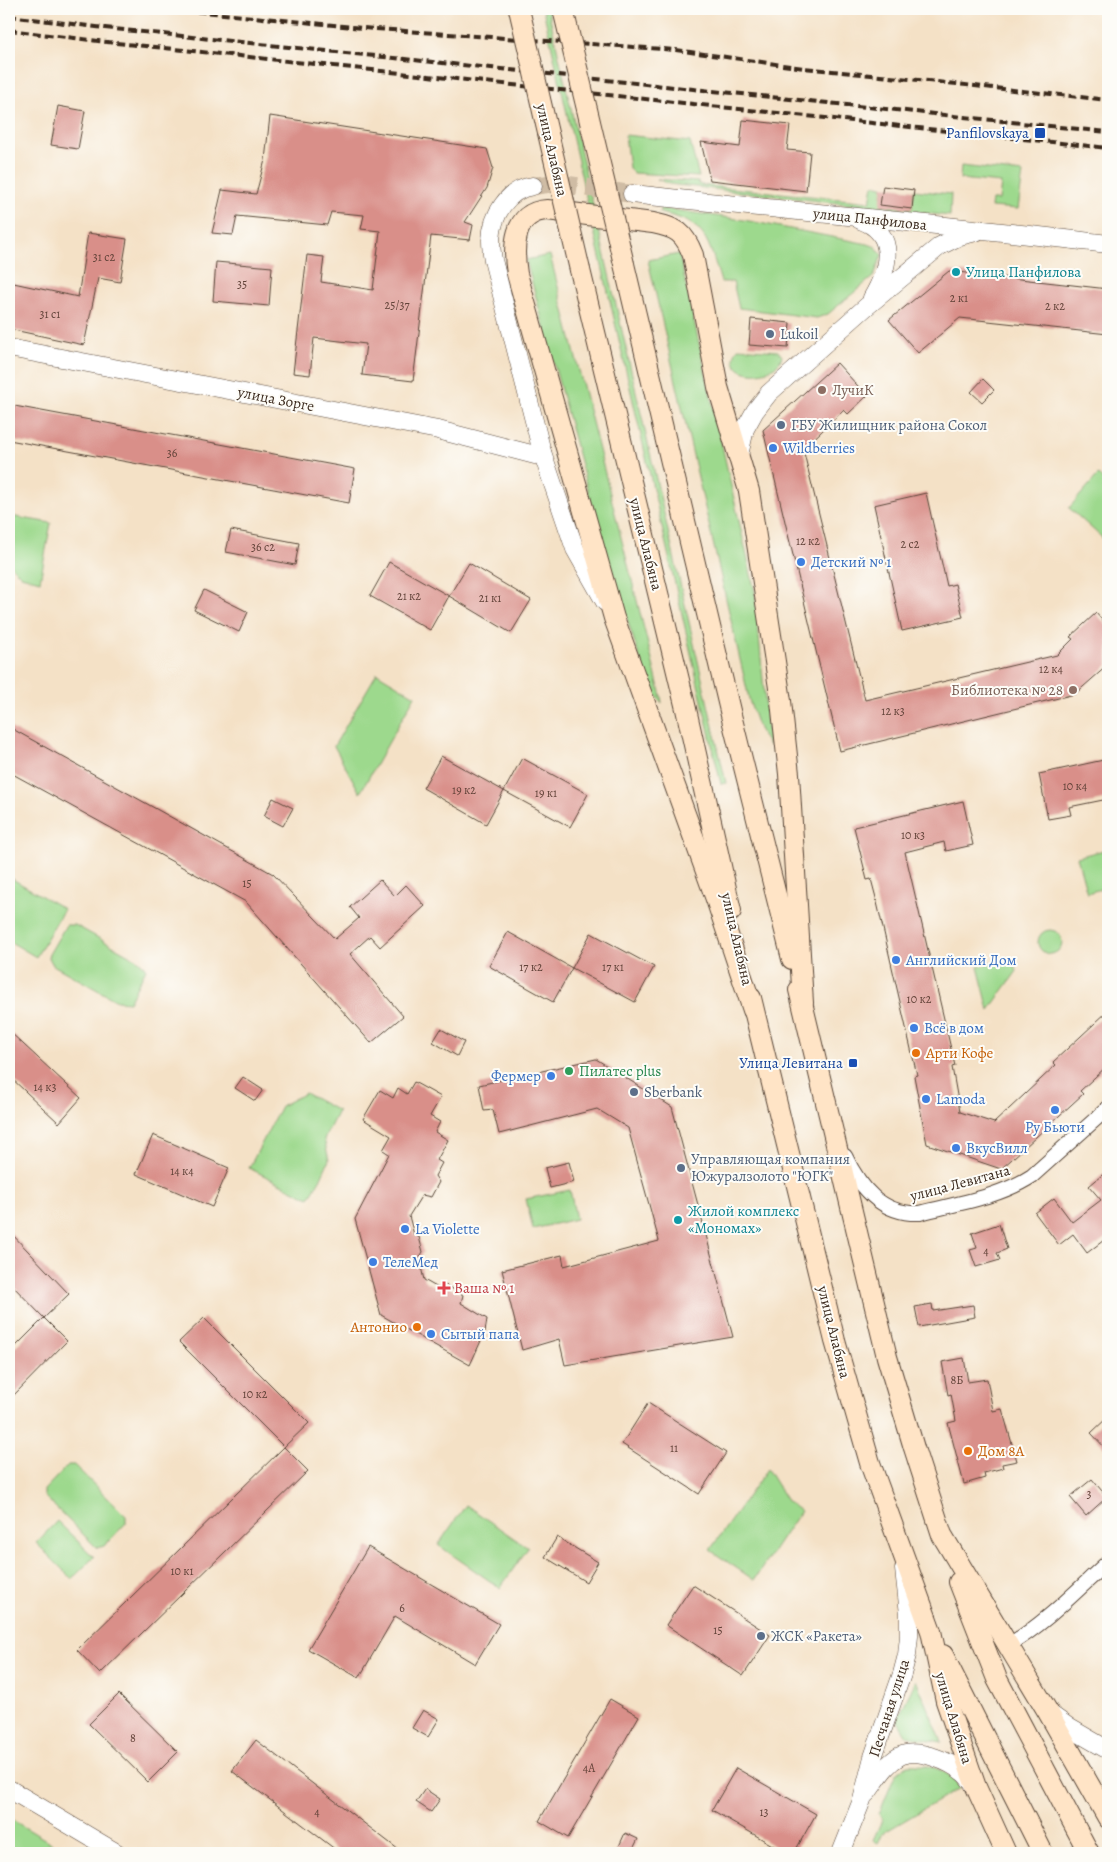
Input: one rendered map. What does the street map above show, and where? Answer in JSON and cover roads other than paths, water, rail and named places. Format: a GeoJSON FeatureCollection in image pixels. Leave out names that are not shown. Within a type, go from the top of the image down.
{"type":"FeatureCollection","features":[{"type":"Feature","properties":{"kind":"main road","name":"улица Алабяна"},"geometry":{"type":"LineString","coordinates":[[519,9],[686,709],[753,1010],[834,1341],[870,1463],[902,1556],[931,1631],[946,1701],[976,1787],[1006,1853]]}},
{"type":"Feature","properties":{"kind":"main road"},"geometry":{"type":"LineString","coordinates":[[563,9],[731,715],[803,1003],[887,1358],[942,1535],[997,1679],[1089,1853]]}},
{"type":"Feature","properties":{"kind":"main road"},"geometry":{"type":"LineString","coordinates":[[753,1010],[716,899],[614,618],[517,274],[514,256],[515,240],[520,228],[531,214],[539,210],[653,222],[676,230],[684,237],[693,256],[718,387],[749,491],[781,701],[789,774],[803,1003]]}},
{"type":"Feature","properties":{"kind":"main road"},"geometry":{"type":"LineString","coordinates":[[942,1535],[1048,1712],[1108,1818]]}},
{"type":"Feature","properties":{"kind":"main road"},"geometry":{"type":"LineString","coordinates":[[931,1631],[1043,1853]]}},
{"type":"Feature","properties":{"kind":"street"},"geometry":{"type":"LineString","coordinates":[[531,186],[515,193],[499,212],[494,223],[491,242],[493,260],[542,452],[575,549],[614,618]]}},
{"type":"Feature","properties":{"kind":"street","name":"улица Панфилова"},"geometry":{"type":"LineString","coordinates":[[632,194],[1108,244]]}},
{"type":"Feature","properties":{"kind":"street"},"geometry":{"type":"LineString","coordinates":[[852,218],[870,224],[880,232],[886,247],[886,265],[881,284],[866,307]]}},
{"type":"Feature","properties":{"kind":"street"},"geometry":{"type":"LineString","coordinates":[[739,455],[745,429],[755,411],[769,393],[866,307],[940,246],[960,236],[985,230]]}},
{"type":"Feature","properties":{"kind":"street","name":"улица Зорге"},"geometry":{"type":"LineString","coordinates":[[9,348],[438,430],[535,455],[542,452]]}},
{"type":"Feature","properties":{"kind":"street","name":"улица Левитана"},"geometry":{"type":"LineString","coordinates":[[833,1133],[851,1169],[863,1186],[883,1205],[897,1212],[908,1214],[920,1213],[1019,1185],[1032,1176],[1108,1108]]}},
{"type":"Feature","properties":{"kind":"street","name":"Песчаная улица"},"geometry":{"type":"LineString","coordinates":[[841,1853],[862,1800],[873,1757],[907,1655],[909,1614],[902,1556]]}},
{"type":"Feature","properties":{"kind":"street"},"geometry":{"type":"LineString","coordinates":[[1007,1646],[1023,1637],[1039,1624],[1108,1562]]}},
{"type":"Feature","properties":{"kind":"street"},"geometry":{"type":"LineString","coordinates":[[1048,1712],[1070,1728],[1108,1750]]}},
{"type":"Feature","properties":{"kind":"street","name":"Песчаная улица"},"geometry":{"type":"LineString","coordinates":[[862,1800],[888,1764],[902,1754],[931,1756],[965,1774],[976,1787]]}},
{"type":"Feature","properties":{"kind":"street"},"geometry":{"type":"LineString","coordinates":[[9,1790],[117,1853]]}},
{"type":"Feature","properties":{"kind":"tunnel"},"geometry":{"type":"LineString","coordinates":[[533,186],[555,183],[632,194]]}},
{"type":"Feature","properties":{"kind":"railway"},"geometry":{"type":"LineString","coordinates":[[173,9],[363,28],[676,50],[804,68],[1108,100]]}},
{"type":"Feature","properties":{"kind":"railway"},"geometry":{"type":"LineString","coordinates":[[9,16],[105,28],[1108,132]]}},
{"type":"Feature","properties":{"kind":"railway"},"geometry":{"type":"LineString","coordinates":[[9,30],[1108,148]]}},
{"type":"Feature","properties":{"kind":"place","name":"Panfilovskaya"},"geometry":{"type":"Point","coordinates":[1040,133]}},
{"type":"Feature","properties":{"kind":"place","name":"Улица Панфилова"},"geometry":{"type":"Point","coordinates":[956,272]}},
{"type":"Feature","properties":{"kind":"place","name":"Lukoil"},"geometry":{"type":"Point","coordinates":[770,334]}},
{"type":"Feature","properties":{"kind":"place","name":"ЛучиК"},"geometry":{"type":"Point","coordinates":[822,390]}},
{"type":"Feature","properties":{"kind":"place","name":"ГБУ Жилищник района Сокол"},"geometry":{"type":"Point","coordinates":[781,425]}},
{"type":"Feature","properties":{"kind":"place","name":"Wildberries"},"geometry":{"type":"Point","coordinates":[773,448]}},
{"type":"Feature","properties":{"kind":"place","name":"Детский № 1"},"geometry":{"type":"Point","coordinates":[801,562]}},
{"type":"Feature","properties":{"kind":"place","name":"Библиотека № 28"},"geometry":{"type":"Point","coordinates":[1073,690]}},
{"type":"Feature","properties":{"kind":"place","name":"Английский Дом"},"geometry":{"type":"Point","coordinates":[896,960]}},
{"type":"Feature","properties":{"kind":"place","name":"Всё в дом"},"geometry":{"type":"Point","coordinates":[914,1028]}},
{"type":"Feature","properties":{"kind":"place","name":"Арти Кофе"},"geometry":{"type":"Point","coordinates":[916,1053]}},
{"type":"Feature","properties":{"kind":"place","name":"Улица Левитана"},"geometry":{"type":"Point","coordinates":[853,1063]}},
{"type":"Feature","properties":{"kind":"place","name":"Пилатес plus"},"geometry":{"type":"Point","coordinates":[569,1071]}},
{"type":"Feature","properties":{"kind":"place","name":"Фермер"},"geometry":{"type":"Point","coordinates":[551,1076]}},
{"type":"Feature","properties":{"kind":"place","name":"Sberbank"},"geometry":{"type":"Point","coordinates":[634,1092]}},
{"type":"Feature","properties":{"kind":"place","name":"Lamoda"},"geometry":{"type":"Point","coordinates":[926,1099]}},
{"type":"Feature","properties":{"kind":"place","name":"Ру Бьюти"},"geometry":{"type":"Point","coordinates":[1055,1110]}},
{"type":"Feature","properties":{"kind":"place","name":"ВкусВилл"},"geometry":{"type":"Point","coordinates":[956,1148]}},
{"type":"Feature","properties":{"kind":"place","name":"Управляющая компания Южуралзолото \"ЮГК\""},"geometry":{"type":"Point","coordinates":[681,1168]}},
{"type":"Feature","properties":{"kind":"place","name":"Жилой комплекс «Мономах»"},"geometry":{"type":"Point","coordinates":[678,1220]}},
{"type":"Feature","properties":{"kind":"place","name":"La Violette"},"geometry":{"type":"Point","coordinates":[405,1229]}},
{"type":"Feature","properties":{"kind":"place","name":"ТелеМед"},"geometry":{"type":"Point","coordinates":[373,1262]}},
{"type":"Feature","properties":{"kind":"place","name":"Ваша № 1"},"geometry":{"type":"Point","coordinates":[444,1288]}},
{"type":"Feature","properties":{"kind":"place","name":"Антонио"},"geometry":{"type":"Point","coordinates":[417,1327]}},
{"type":"Feature","properties":{"kind":"place","name":"Сытый папа"},"geometry":{"type":"Point","coordinates":[431,1334]}},
{"type":"Feature","properties":{"kind":"place","name":"Дом 8А"},"geometry":{"type":"Point","coordinates":[968,1451]}},
{"type":"Feature","properties":{"kind":"place","name":"ЖСК «Ракета»"},"geometry":{"type":"Point","coordinates":[761,1636]}}]}
